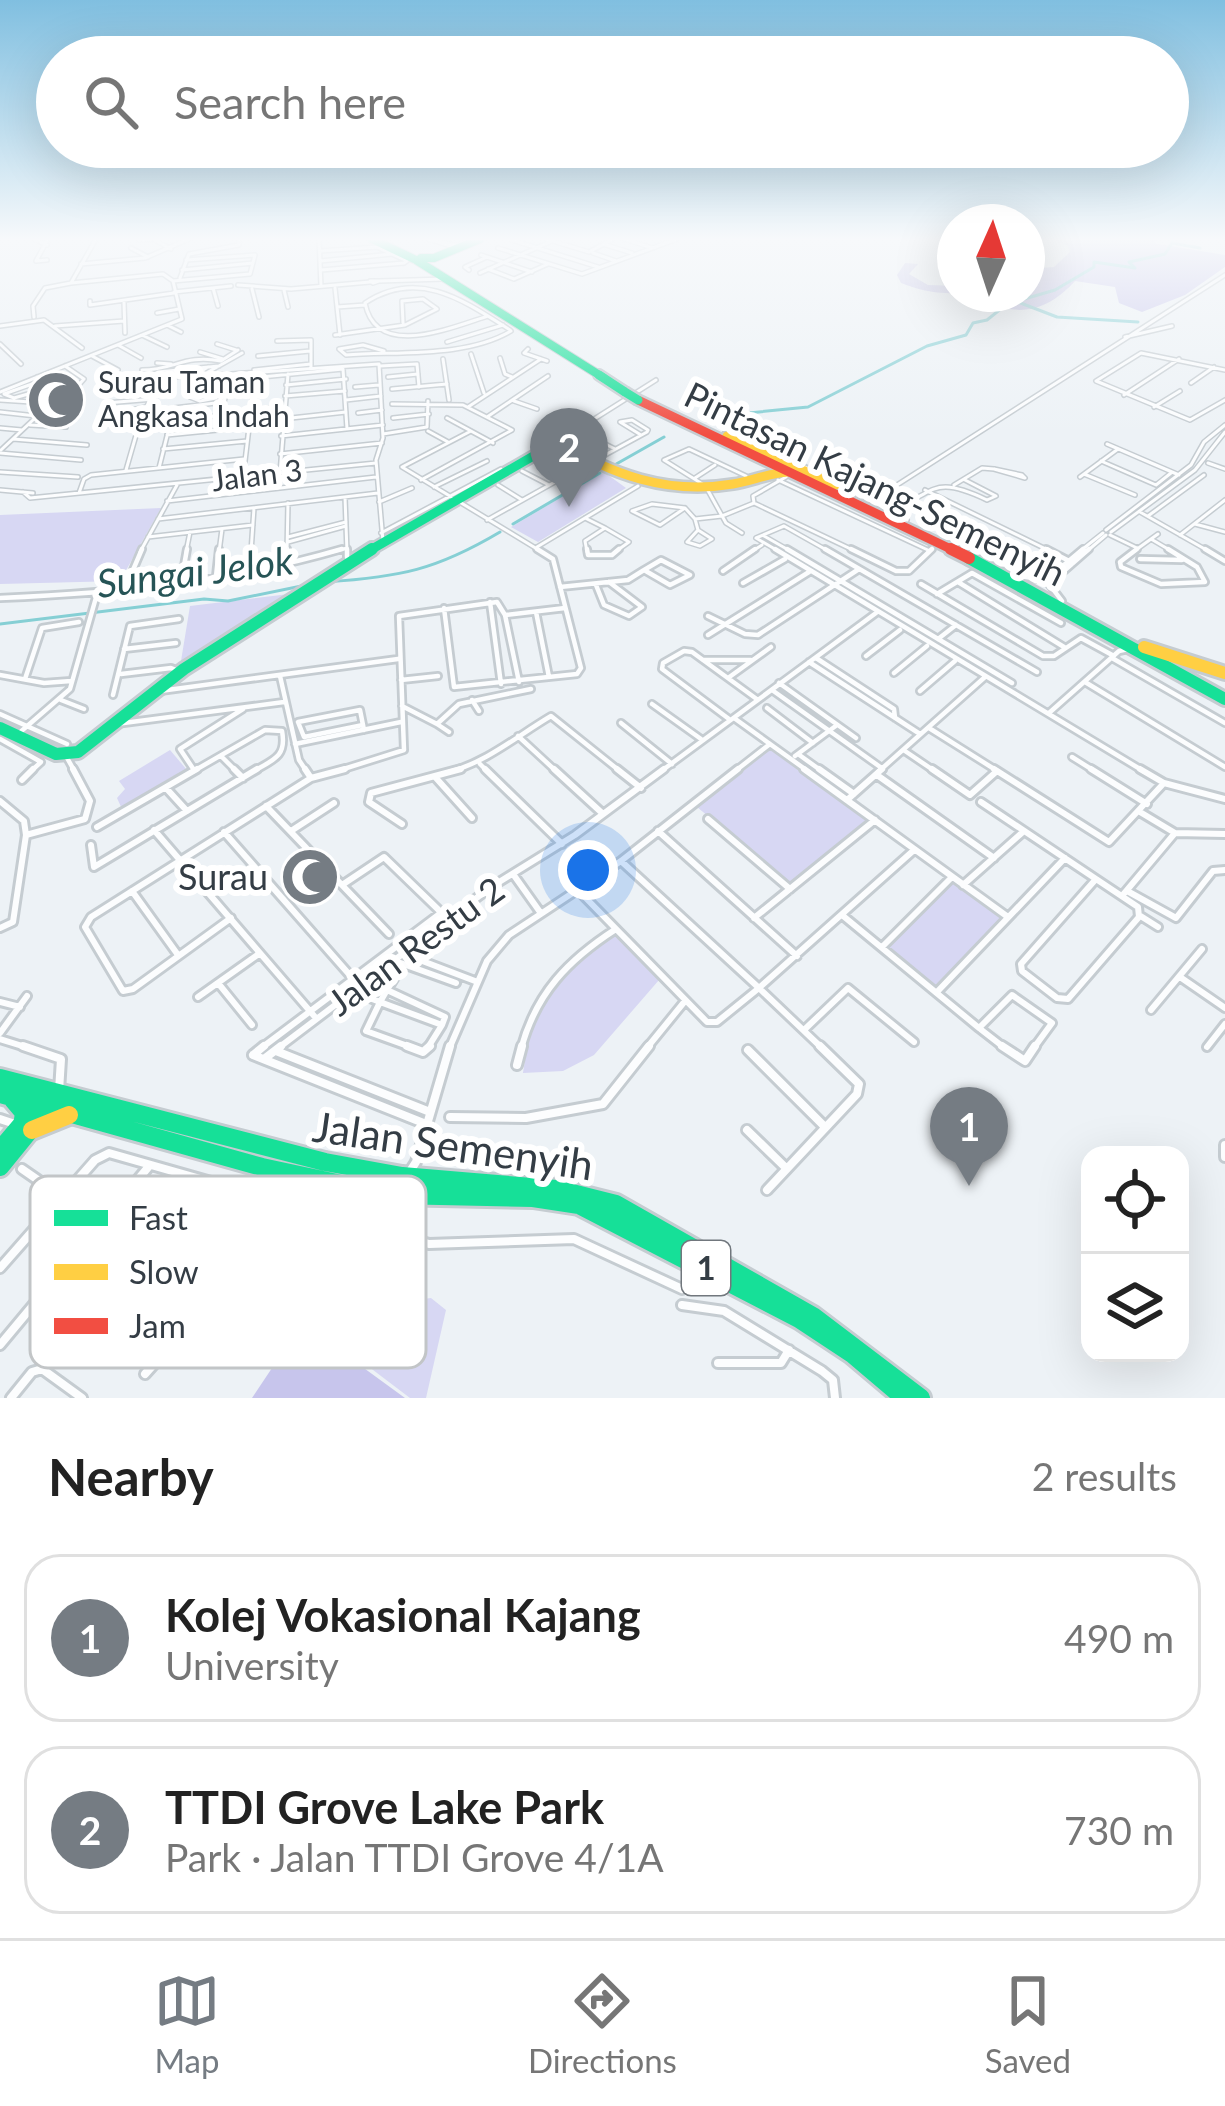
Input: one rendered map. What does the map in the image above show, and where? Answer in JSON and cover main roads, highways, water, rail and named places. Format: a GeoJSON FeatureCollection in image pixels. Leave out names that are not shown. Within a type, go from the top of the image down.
{"type":"FeatureCollection","features":[{"type":"Feature","properties":{"kind":"main road"},"geometry":{"type":"LineString","coordinates":[[486,304],[634,395]]}},
{"type":"Feature","properties":{"kind":"main road"},"geometry":{"type":"LineString","coordinates":[[489,304],[634,395]]}},
{"type":"Feature","properties":{"kind":"main road","name":"Pintasan Kajang-Semenyih"},"geometry":{"type":"LineString","coordinates":[[634,395],[735,448],[904,517],[1225,695]]}},
{"type":"Feature","properties":{"kind":"main road","name":"Pintasan Kajang-Semenyih"},"geometry":{"type":"LineString","coordinates":[[634,395],[932,546],[955,549],[1141,648]]}},
{"type":"Feature","properties":{"kind":"main road"},"geometry":{"type":"LineString","coordinates":[[716,439],[778,466]]}},
{"type":"Feature","properties":{"kind":"main road"},"geometry":{"type":"LineString","coordinates":[[0,728],[67,750],[116,724],[181,671],[383,538],[560,442],[638,486],[751,481],[778,466]]}},
{"type":"Feature","properties":{"kind":"main road"},"geometry":{"type":"LineString","coordinates":[[735,448],[763,464],[764,473]]}},
{"type":"Feature","properties":{"kind":"main road"},"geometry":{"type":"LineString","coordinates":[[1141,648],[1225,673]]}},
{"type":"Feature","properties":{"kind":"main road"},"geometry":{"type":"LineString","coordinates":[[1,1087],[21,1107],[27,1128]]}},
{"type":"Feature","properties":{"kind":"main road","name":"Jalan Semenyih"},"geometry":{"type":"LineString","coordinates":[[1,1087],[396,1176]]}},
{"type":"Feature","properties":{"kind":"main road","name":"Jalan Semenyih"},"geometry":{"type":"LineString","coordinates":[[1,1087],[74,1114],[304,1176]]}},
{"type":"Feature","properties":{"kind":"main road"},"geometry":{"type":"LineString","coordinates":[[0,1167],[49,1101]]}},
{"type":"Feature","properties":{"kind":"main road"},"geometry":{"type":"LineString","coordinates":[[0,1150],[27,1128],[74,1114]]}},
{"type":"Feature","properties":{"kind":"main road","name":"Jalan Semenyih"},"geometry":{"type":"LineString","coordinates":[[426,1179],[534,1185],[616,1204],[804,1308],[857,1343],[921,1398]]}},
{"type":"Feature","properties":{"kind":"main road","name":"Jalan Semenyih"},"geometry":{"type":"LineString","coordinates":[[426,1196],[533,1198],[605,1215],[799,1319],[852,1354],[904,1398]]}},
{"type":"Feature","properties":{"kind":"waterway"},"geometry":{"type":"LineString","coordinates":[[708,417],[808,407],[927,346],[966,335],[973,323],[987,320],[1007,304]]}},
{"type":"Feature","properties":{"kind":"waterway"},"geometry":{"type":"LineString","coordinates":[[1044,312],[1138,322]]}},
{"type":"Feature","properties":{"kind":"waterway"},"geometry":{"type":"LineString","coordinates":[[611,467],[664,437]]}},
{"type":"Feature","properties":{"kind":"waterway"},"geometry":{"type":"LineString","coordinates":[[513,524],[600,473]]}},
{"type":"Feature","properties":{"kind":"waterway"},"geometry":{"type":"LineString","coordinates":[[326,582],[417,569],[500,532]]}},
{"type":"Feature","properties":{"kind":"waterway","name":"Sungai Jelok"},"geometry":{"type":"LineString","coordinates":[[0,624],[204,599],[228,601],[316,583]]}},
{"type":"Feature","properties":{"kind":"place","name":"Surau Taman Angkasa Indah"},"geometry":{"type":"Point","coordinates":[56,400]}},
{"type":"Feature","properties":{"kind":"place","name":"TTDI Grove Lake Park"},"geometry":{"type":"Point","coordinates":[569,507]}},
{"type":"Feature","properties":{"kind":"place","name":"Surau"},"geometry":{"type":"Point","coordinates":[310,877]}},
{"type":"Feature","properties":{"kind":"place","name":"Kolej Vokasional Kajang"},"geometry":{"type":"Point","coordinates":[969,1186]}}]}
